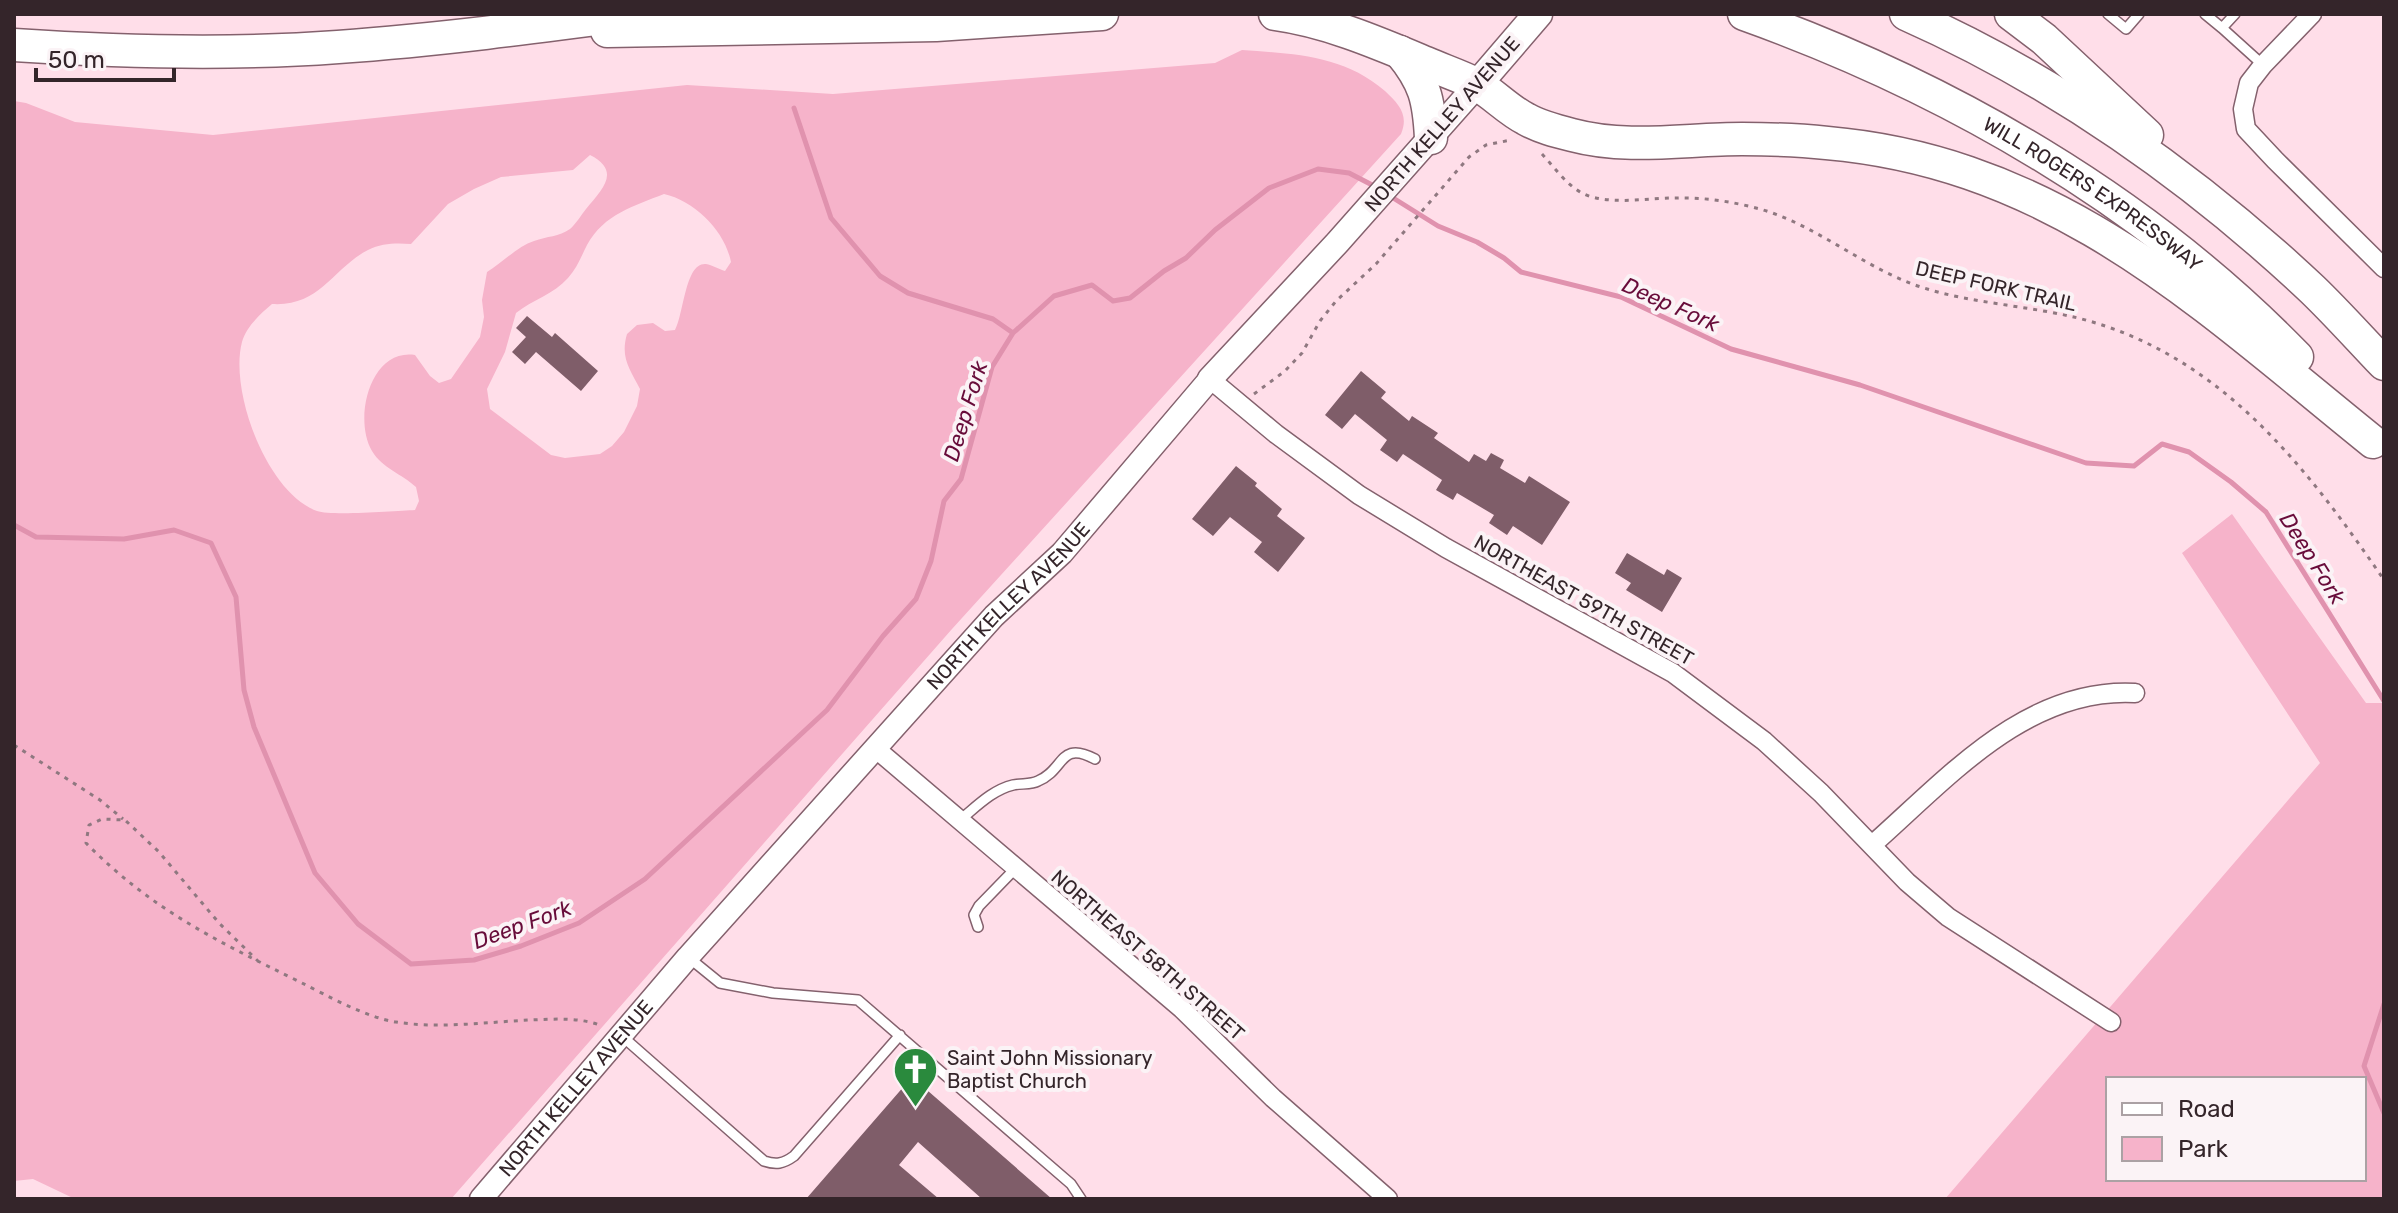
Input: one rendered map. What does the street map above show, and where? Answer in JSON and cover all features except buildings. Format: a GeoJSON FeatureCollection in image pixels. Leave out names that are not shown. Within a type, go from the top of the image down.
{"type":"FeatureCollection","features":[{"type":"Feature","properties":{"kind":"highway"},"geometry":{"type":"LineString","coordinates":[[14,45],[210,52],[336,47],[488,34],[635,14]]}},
{"type":"Feature","properties":{"kind":"highway"},"geometry":{"type":"LineString","coordinates":[[488,34],[936,25],[1102,14]]}},
{"type":"Feature","properties":{"kind":"highway"},"geometry":{"type":"LineString","coordinates":[[1275,14],[1338,29],[1400,52],[1477,85],[1525,119],[1577,137],[1611,142],[1742,139],[1839,144],[1930,162],[1980,176],[2018,191],[2110,239],[2174,281],[2378,449]]}},
{"type":"Feature","properties":{"kind":"highway","name":"WILL ROGERS EXPRESSWAY"},"geometry":{"type":"LineString","coordinates":[[1744,14],[1915,85],[2024,146],[2121,209],[2188,258],[2242,304],[2295,355],[2378,449]]}},
{"type":"Feature","properties":{"kind":"highway"},"geometry":{"type":"LineString","coordinates":[[1906,14],[2024,74],[2101,122],[2172,172],[2313,290]]}},
{"type":"Feature","properties":{"kind":"highway"},"geometry":{"type":"LineString","coordinates":[[2011,14],[2044,39],[2313,290],[2384,364]]}},
{"type":"Feature","properties":{"kind":"highway"},"geometry":{"type":"LineString","coordinates":[[1400,52],[1419,76],[1429,105],[1431,138]]}},
{"type":"Feature","properties":{"kind":"main road","name":"NORTH KELLEY AVENUE"},"geometry":{"type":"LineString","coordinates":[[1210,379],[1337,243],[1538,14]]}},
{"type":"Feature","properties":{"kind":"street"},"geometry":{"type":"LineString","coordinates":[[2312,14],[2249,83],[2243,109],[2246,129],[2384,268]]}},
{"type":"Feature","properties":{"kind":"street","name":"NORTHEAST 59TH STREET"},"geometry":{"type":"LineString","coordinates":[[1210,379],[1276,434],[1359,495],[1446,548],[1673,673],[1764,741],[1821,793],[1907,882],[1948,917],[2111,1022]]}},
{"type":"Feature","properties":{"kind":"street","name":"NORTH KELLEY AVENUE"},"geometry":{"type":"LineString","coordinates":[[488,1197],[688,957],[994,616],[1062,553],[1210,379]]}},
{"type":"Feature","properties":{"kind":"street"},"geometry":{"type":"LineString","coordinates":[[1872,845],[1992,739],[2046,709],[2110,692],[2135,693]]}},
{"type":"Feature","properties":{"kind":"street","name":"NORTHEAST 58TH STREET"},"geometry":{"type":"LineString","coordinates":[[875,748],[1182,1009],[1273,1098],[1388,1199]]}},
{"type":"Feature","properties":{"kind":"lane"},"geometry":{"type":"LineString","coordinates":[[2108,14],[2126,29],[2139,14]]}},
{"type":"Feature","properties":{"kind":"lane"},"geometry":{"type":"LineString","coordinates":[[2205,14],[2263,65]]}},
{"type":"Feature","properties":{"kind":"lane"},"geometry":{"type":"LineString","coordinates":[[2222,28],[2235,14]]}},
{"type":"Feature","properties":{"kind":"lane"},"geometry":{"type":"LineString","coordinates":[[960,820],[988,796],[1011,785],[1038,782],[1067,753],[1080,751],[1095,759]]}},
{"type":"Feature","properties":{"kind":"lane"},"geometry":{"type":"LineString","coordinates":[[978,927],[974,915],[979,906],[1015,869]]}},
{"type":"Feature","properties":{"kind":"lane"},"geometry":{"type":"LineString","coordinates":[[688,957],[720,983],[773,993],[858,1000],[1071,1184],[1081,1199]]}},
{"type":"Feature","properties":{"kind":"lane"},"geometry":{"type":"LineString","coordinates":[[621,1034],[764,1161],[774,1164],[794,1156],[900,1035]]}},
{"type":"Feature","properties":{"kind":"path"},"geometry":{"type":"LineString","coordinates":[[1241,405],[1285,371],[1302,353],[1320,321],[1336,301],[1376,264],[1469,157],[1486,145],[1501,140],[1516,141]]}},
{"type":"Feature","properties":{"kind":"path","name":"DEEP FORK TRAIL"},"geometry":{"type":"LineString","coordinates":[[1538,151],[1571,186],[1590,197],[1616,200],[1680,197],[1718,200],[1760,209],[1796,222],[1880,269],[1924,288],[2077,318],[2157,347],[2232,398],[2261,423],[2331,503],[2384,580]]}},
{"type":"Feature","properties":{"kind":"path"},"geometry":{"type":"LineString","coordinates":[[14,745],[100,800],[125,820],[159,852],[219,923],[259,962]]}},
{"type":"Feature","properties":{"kind":"path"},"geometry":{"type":"LineString","coordinates":[[125,820],[102,819],[89,825],[86,843],[112,869],[159,907],[214,940],[337,1001],[395,1022],[447,1024],[556,1019],[590,1021],[621,1034]]}},
{"type":"Feature","properties":{"kind":"green space"},"geometry":{"type":"Polygon","coordinates":[[[1242,50],[1299,55],[1335,63],[1369,79],[1395,101],[1403,115],[1401,134],[952,629],[451,1199],[75,1199],[33,1179],[14,1181],[14,101],[75,122],[213,135],[687,85],[833,94],[1215,63],[1242,50]],[[590,155],[573,170],[501,177],[474,189],[448,204],[411,244],[389,244],[368,250],[314,293],[288,303],[272,304],[254,321],[242,342],[239,363],[247,412],[268,463],[282,484],[299,501],[324,512],[415,510],[419,501],[416,487],[381,462],[372,451],[364,422],[370,388],[377,374],[399,356],[415,355],[439,383],[451,379],[480,337],[487,272],[528,243],[570,229],[603,188],[607,174],[605,168],[590,155]],[[664,194],[611,218],[594,234],[568,278],[516,313],[505,352],[487,389],[490,409],[551,455],[565,458],[600,454],[612,446],[624,432],[637,406],[640,389],[625,357],[627,334],[637,325],[653,323],[665,331],[675,330],[694,271],[706,264],[725,271],[731,262],[722,239],[707,219],[687,203],[664,194]]]}},
{"type":"Feature","properties":{"kind":"green space"},"geometry":{"type":"Polygon","coordinates":[[[2232,514],[2366,703],[2384,703],[2384,1199],[1945,1199],[2320,763],[2182,553],[2232,514]]]}},
{"type":"Feature","properties":{"kind":"waterway"},"geometry":{"type":"LineString","coordinates":[[794,108],[831,218],[880,276],[908,293],[993,319],[1013,333]]}},
{"type":"Feature","properties":{"kind":"waterway","name":"Deep Fork"},"geometry":{"type":"LineString","coordinates":[[14,525],[36,537],[124,539],[174,530],[211,543],[236,597],[244,690],[254,727],[315,873],[358,924],[411,964],[474,960],[521,946],[579,923],[645,879],[827,710],[883,636],[916,599],[931,561],[944,501],[961,479],[992,367],[1013,333],[1054,296],[1092,285],[1113,301],[1130,298],[1186,258],[1215,230],[1269,188],[1318,169],[1349,173],[1378,188]]}},
{"type":"Feature","properties":{"kind":"waterway","name":"Deep Fork"},"geometry":{"type":"LineString","coordinates":[[1390,196],[1438,226],[1477,242],[1521,272],[1621,297],[1731,349],[1860,385],[2086,463],[2134,466],[2162,444],[2189,452],[2266,512],[2384,701]]}},
{"type":"Feature","properties":{"kind":"waterway","name":"Deep Fork"},"geometry":{"type":"LineString","coordinates":[[2384,1004],[2364,1066],[2384,1113]]}},
{"type":"Feature","properties":{"kind":"place","name":"Saint John Missionary Baptist Church"},"geometry":{"type":"Point","coordinates":[916,1109]}}]}
